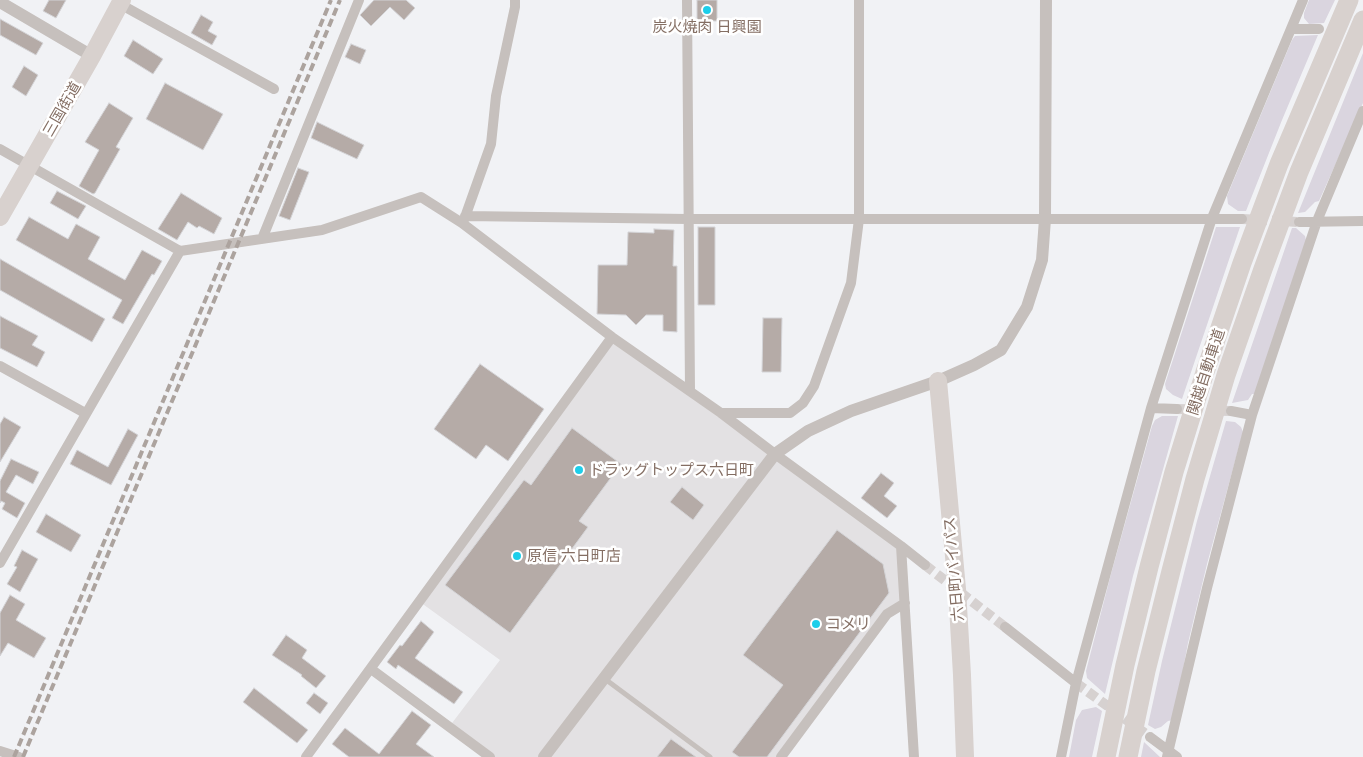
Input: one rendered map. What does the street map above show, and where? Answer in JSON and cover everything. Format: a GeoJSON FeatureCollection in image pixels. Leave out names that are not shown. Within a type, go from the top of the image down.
{"type":"FeatureCollection","features":[{"type":"Feature","properties":{"kind":"highway","name":"関越自動車道"},"geometry":{"type":"LineString","coordinates":[[1106,757],[1125,665],[1149,567],[1174,472],[1205,372],[1242,263],[1279,164],[1349,0]]}},
{"type":"Feature","properties":{"kind":"highway","name":"三国街道"},"geometry":{"type":"LineString","coordinates":[[0,217],[121,2]]}},
{"type":"Feature","properties":{"kind":"highway","name":"関越自動車道"},"geometry":{"type":"LineString","coordinates":[[1128,757],[1146,671],[1171,571],[1195,479],[1226,375],[1298,172],[1363,20]]}},
{"type":"Feature","properties":{"kind":"highway","name":"六日町バイパス"},"geometry":{"type":"LineString","coordinates":[[938,381],[956,589],[965,757]]}},
{"type":"Feature","properties":{"kind":"street"},"geometry":{"type":"LineString","coordinates":[[262,239],[359,0]]}},
{"type":"Feature","properties":{"kind":"street"},"geometry":{"type":"LineString","coordinates":[[464,219],[490,144],[496,96],[515,0]]}},
{"type":"Feature","properties":{"kind":"street"},"geometry":{"type":"LineString","coordinates":[[687,0],[690,391]]}},
{"type":"Feature","properties":{"kind":"street"},"geometry":{"type":"LineString","coordinates":[[721,413],[790,413],[803,403],[814,386],[851,283],[859,219],[859,0]]}},
{"type":"Feature","properties":{"kind":"street"},"geometry":{"type":"LineString","coordinates":[[544,757],[774,454],[808,431],[850,411],[938,381],[974,365],[1001,350],[1026,307],[1042,260],[1046,0]]}},
{"type":"Feature","properties":{"kind":"street"},"geometry":{"type":"LineString","coordinates":[[1061,757],[1076,683],[1151,408],[1212,218],[1303,0]]}},
{"type":"Feature","properties":{"kind":"street"},"geometry":{"type":"LineString","coordinates":[[0,2],[92,56]]}},
{"type":"Feature","properties":{"kind":"street"},"geometry":{"type":"LineString","coordinates":[[121,2],[274,88]]}},
{"type":"Feature","properties":{"kind":"street"},"geometry":{"type":"LineString","coordinates":[[1291,29],[1318,29]]}},
{"type":"Feature","properties":{"kind":"street"},"geometry":{"type":"LineString","coordinates":[[1150,737],[1171,755],[1206,588],[1252,415],[1317,221],[1363,112]]}},
{"type":"Feature","properties":{"kind":"street"},"geometry":{"type":"LineString","coordinates":[[0,149],[180,251],[322,230],[421,197],[464,219],[612,337],[721,413],[901,546],[924,566]]}},
{"type":"Feature","properties":{"kind":"street"},"geometry":{"type":"LineString","coordinates":[[464,219],[1212,218],[1242,220]]}},
{"type":"Feature","properties":{"kind":"street"},"geometry":{"type":"LineString","coordinates":[[1299,222],[1363,221]]}},
{"type":"Feature","properties":{"kind":"street"},"geometry":{"type":"LineString","coordinates":[[0,563],[180,251]]}},
{"type":"Feature","properties":{"kind":"street"},"geometry":{"type":"LineString","coordinates":[[306,757],[612,337]]}},
{"type":"Feature","properties":{"kind":"street"},"geometry":{"type":"LineString","coordinates":[[0,366],[86,413]]}},
{"type":"Feature","properties":{"kind":"street"},"geometry":{"type":"LineString","coordinates":[[1151,408],[1177,409]]}},
{"type":"Feature","properties":{"kind":"street"},"geometry":{"type":"LineString","coordinates":[[1231,411],[1252,415]]}},
{"type":"Feature","properties":{"kind":"street"},"geometry":{"type":"LineString","coordinates":[[901,546],[914,757]]}},
{"type":"Feature","properties":{"kind":"street"},"geometry":{"type":"LineString","coordinates":[[781,757],[887,614],[904,602]]}},
{"type":"Feature","properties":{"kind":"street"},"geometry":{"type":"LineString","coordinates":[[1005,627],[1076,683]]}},
{"type":"Feature","properties":{"kind":"street"},"geometry":{"type":"LineString","coordinates":[[371,670],[490,757]]}},
{"type":"Feature","properties":{"kind":"street"},"geometry":{"type":"LineString","coordinates":[[0,751],[20,757]]}},
{"type":"Feature","properties":{"kind":"lane"},"geometry":{"type":"LineString","coordinates":[[604,678],[710,757]]}},
{"type":"Feature","properties":{"kind":"shaded area"},"geometry":{"type":"Polygon","coordinates":[[[1309,0],[1335,0],[1324,23],[1309,24],[1304,18],[1309,0]]]}},
{"type":"Feature","properties":{"kind":"shaded area"},"geometry":{"type":"Polygon","coordinates":[[[1318,35],[1246,211],[1238,211],[1228,204],[1227,196],[1292,40],[1295,36],[1318,35]]]}},
{"type":"Feature","properties":{"kind":"shaded area"},"geometry":{"type":"Polygon","coordinates":[[[1363,53],[1363,103],[1319,201],[1315,202],[1305,212],[1298,213],[1363,53]]]}},
{"type":"Feature","properties":{"kind":"shaded area"},"geometry":{"type":"Polygon","coordinates":[[[1216,227],[1240,227],[1182,399],[1166,389],[1165,384],[1216,227]]]}},
{"type":"Feature","properties":{"kind":"shaded area"},"geometry":{"type":"Polygon","coordinates":[[[1292,228],[1296,228],[1305,236],[1307,244],[1256,394],[1252,394],[1248,400],[1232,403],[1292,228]]]}},
{"type":"Feature","properties":{"kind":"shaded area"},"geometry":{"type":"Polygon","coordinates":[[[612,337],[901,546],[905,603],[887,614],[781,757],[490,757],[449,727],[500,660],[420,602],[612,337]]]}},
{"type":"Feature","properties":{"kind":"shaded area"},"geometry":{"type":"Polygon","coordinates":[[[1162,416],[1178,416],[1133,576],[1105,694],[1087,678],[1086,671],[1152,426],[1155,420],[1162,416]]]}},
{"type":"Feature","properties":{"kind":"shaded area"},"geometry":{"type":"Polygon","coordinates":[[[1226,421],[1235,422],[1241,427],[1243,432],[1207,564],[1188,643],[1173,720],[1155,729],[1148,725],[1162,661],[1197,521],[1226,421]]]}},
{"type":"Feature","properties":{"kind":"shaded area"},"geometry":{"type":"Polygon","coordinates":[[[1096,707],[1102,711],[1092,757],[1069,757],[1076,720],[1082,710],[1096,707]]]}},
{"type":"Feature","properties":{"kind":"shaded area"},"geometry":{"type":"Polygon","coordinates":[[[1144,742],[1160,757],[1141,757],[1144,742]]]}},
{"type":"Feature","properties":{"kind":"building"},"geometry":{"type":"Polygon","coordinates":[[[49,0],[66,0],[56,18],[43,11],[49,0]]]}},
{"type":"Feature","properties":{"kind":"building"},"geometry":{"type":"Polygon","coordinates":[[[374,0],[406,0],[415,8],[404,20],[390,7],[371,26],[360,15],[374,0]]]}},
{"type":"Feature","properties":{"kind":"building","name":"炭火焼肉 日興園"},"geometry":{"type":"Polygon","coordinates":[[[697,0],[717,0],[717,21],[697,21],[697,0]]]}},
{"type":"Feature","properties":{"kind":"building"},"geometry":{"type":"Polygon","coordinates":[[[201,15],[213,22],[208,31],[217,36],[212,45],[191,33],[201,15]]]}},
{"type":"Feature","properties":{"kind":"building"},"geometry":{"type":"Polygon","coordinates":[[[0,19],[43,43],[36,55],[0,35],[0,19]]]}},
{"type":"Feature","properties":{"kind":"building"},"geometry":{"type":"Polygon","coordinates":[[[133,40],[163,59],[153,74],[124,56],[133,40]]]}},
{"type":"Feature","properties":{"kind":"building"},"geometry":{"type":"Polygon","coordinates":[[[351,44],[366,50],[360,64],[345,57],[351,44]]]}},
{"type":"Feature","properties":{"kind":"building"},"geometry":{"type":"Polygon","coordinates":[[[24,66],[38,75],[26,96],[12,87],[24,66]]]}},
{"type":"Feature","properties":{"kind":"building"},"geometry":{"type":"Polygon","coordinates":[[[165,83],[223,114],[203,150],[146,119],[165,83]]]}},
{"type":"Feature","properties":{"kind":"building"},"geometry":{"type":"Polygon","coordinates":[[[109,103],[133,118],[116,147],[120,149],[93,194],[79,186],[99,150],[85,142],[109,103]]]}},
{"type":"Feature","properties":{"kind":"building"},"geometry":{"type":"Polygon","coordinates":[[[317,122],[364,145],[357,159],[311,138],[317,122]]]}},
{"type":"Feature","properties":{"kind":"building"},"geometry":{"type":"Polygon","coordinates":[[[298,168],[309,172],[290,220],[279,216],[298,168]]]}},
{"type":"Feature","properties":{"kind":"building"},"geometry":{"type":"Polygon","coordinates":[[[57,191],[86,206],[78,219],[50,203],[57,191]]]}},
{"type":"Feature","properties":{"kind":"building"},"geometry":{"type":"Polygon","coordinates":[[[181,193],[222,218],[214,234],[199,226],[197,228],[188,222],[177,240],[158,229],[181,193]]]}},
{"type":"Feature","properties":{"kind":"building"},"geometry":{"type":"Polygon","coordinates":[[[29,217],[68,239],[76,224],[100,237],[88,259],[125,280],[142,250],[162,261],[154,275],[152,274],[123,324],[112,318],[122,300],[16,240],[29,217]]]}},
{"type":"Feature","properties":{"kind":"building"},"geometry":{"type":"Polygon","coordinates":[[[698,227],[715,227],[715,305],[698,305],[698,227]]]}},
{"type":"Feature","properties":{"kind":"building"},"geometry":{"type":"Polygon","coordinates":[[[654,229],[674,230],[673,266],[677,266],[677,332],[663,331],[663,315],[646,315],[636,325],[626,315],[597,314],[598,265],[627,265],[628,232],[654,233],[654,229]]]}},
{"type":"Feature","properties":{"kind":"building"},"geometry":{"type":"Polygon","coordinates":[[[0,259],[105,319],[92,342],[0,290],[0,259]]]}},
{"type":"Feature","properties":{"kind":"building"},"geometry":{"type":"Polygon","coordinates":[[[0,316],[38,336],[32,345],[45,352],[37,367],[0,348],[0,316]]]}},
{"type":"Feature","properties":{"kind":"building"},"geometry":{"type":"Polygon","coordinates":[[[763,318],[782,318],[781,372],[762,372],[763,318]]]}},
{"type":"Feature","properties":{"kind":"building"},"geometry":{"type":"Polygon","coordinates":[[[480,364],[544,409],[508,461],[486,445],[476,459],[434,429],[480,364]]]}},
{"type":"Feature","properties":{"kind":"building"},"geometry":{"type":"Polygon","coordinates":[[[4,417],[21,427],[0,462],[0,424],[4,417]]]}},
{"type":"Feature","properties":{"kind":"building","name":"原信 六日町店"},"geometry":{"type":"Polygon","coordinates":[[[572,428],[621,464],[579,521],[588,527],[510,633],[445,585],[524,480],[531,485],[572,428]]]}},
{"type":"Feature","properties":{"kind":"building"},"geometry":{"type":"Polygon","coordinates":[[[128,429],[138,435],[111,485],[70,464],[77,450],[108,467],[128,429]]]}},
{"type":"Feature","properties":{"kind":"building"},"geometry":{"type":"Polygon","coordinates":[[[11,459],[39,472],[33,484],[16,475],[6,492],[25,503],[17,518],[2,509],[5,503],[1,501],[0,503],[0,481],[11,459]]]}},
{"type":"Feature","properties":{"kind":"building"},"geometry":{"type":"Polygon","coordinates":[[[881,473],[894,483],[884,496],[897,506],[887,518],[861,498],[881,473]]]}},
{"type":"Feature","properties":{"kind":"building"},"geometry":{"type":"Polygon","coordinates":[[[682,487],[704,505],[693,520],[670,502],[682,487]]]}},
{"type":"Feature","properties":{"kind":"building"},"geometry":{"type":"Polygon","coordinates":[[[46,514],[81,535],[71,552],[36,532],[46,514]]]}},
{"type":"Feature","properties":{"kind":"building","name":"コメリ"},"geometry":{"type":"Polygon","coordinates":[[[837,530],[883,564],[889,593],[767,757],[739,757],[732,752],[783,685],[743,655],[837,530]]]}},
{"type":"Feature","properties":{"kind":"building"},"geometry":{"type":"Polygon","coordinates":[[[22,550],[38,559],[20,592],[7,584],[17,567],[14,566],[22,550]]]}},
{"type":"Feature","properties":{"kind":"building"},"geometry":{"type":"Polygon","coordinates":[[[10,595],[25,604],[16,620],[46,638],[34,658],[8,643],[0,656],[0,613],[10,595]]]}},
{"type":"Feature","properties":{"kind":"building"},"geometry":{"type":"Polygon","coordinates":[[[421,621],[434,632],[415,658],[463,692],[454,704],[398,665],[396,669],[387,662],[421,621]]]}},
{"type":"Feature","properties":{"kind":"building"},"geometry":{"type":"Polygon","coordinates":[[[286,635],[307,650],[302,658],[326,676],[316,688],[302,675],[272,655],[286,635]]]}},
{"type":"Feature","properties":{"kind":"building"},"geometry":{"type":"Polygon","coordinates":[[[254,688],[308,730],[297,743],[243,702],[254,688]]]}},
{"type":"Feature","properties":{"kind":"building"},"geometry":{"type":"Polygon","coordinates":[[[314,693],[328,703],[320,714],[306,703],[314,693]]]}},
{"type":"Feature","properties":{"kind":"building"},"geometry":{"type":"Polygon","coordinates":[[[412,711],[431,725],[416,744],[434,757],[349,757],[332,744],[345,728],[379,754],[412,711]]]}},
{"type":"Feature","properties":{"kind":"building"},"geometry":{"type":"Polygon","coordinates":[[[671,739],[696,757],[657,757],[671,739]]]}},
{"type":"Feature","properties":{"kind":"tunnel"},"geometry":{"type":"LineString","coordinates":[[1242,219],[1299,222]]}},
{"type":"Feature","properties":{"kind":"tunnel"},"geometry":{"type":"LineString","coordinates":[[1177,409],[1231,411]]}},
{"type":"Feature","properties":{"kind":"tunnel"},"geometry":{"type":"LineString","coordinates":[[925,565],[1005,627]]}},
{"type":"Feature","properties":{"kind":"tunnel"},"geometry":{"type":"LineString","coordinates":[[1076,683],[1150,737]]}},
{"type":"Feature","properties":{"kind":"railway"},"geometry":{"type":"LineString","coordinates":[[14,757],[331,0]]}},
{"type":"Feature","properties":{"kind":"railway"},"geometry":{"type":"LineString","coordinates":[[23,757],[340,0]]}},
{"type":"Feature","properties":{"kind":"place","name":"炭火焼肉 日興園"},"geometry":{"type":"Point","coordinates":[707,10]}},
{"type":"Feature","properties":{"kind":"place","name":"ドラッグトップス六日町"},"geometry":{"type":"Point","coordinates":[579,470]}},
{"type":"Feature","properties":{"kind":"place","name":"原信 六日町店"},"geometry":{"type":"Point","coordinates":[517,556]}},
{"type":"Feature","properties":{"kind":"place","name":"コメリ"},"geometry":{"type":"Point","coordinates":[816,624]}}]}
